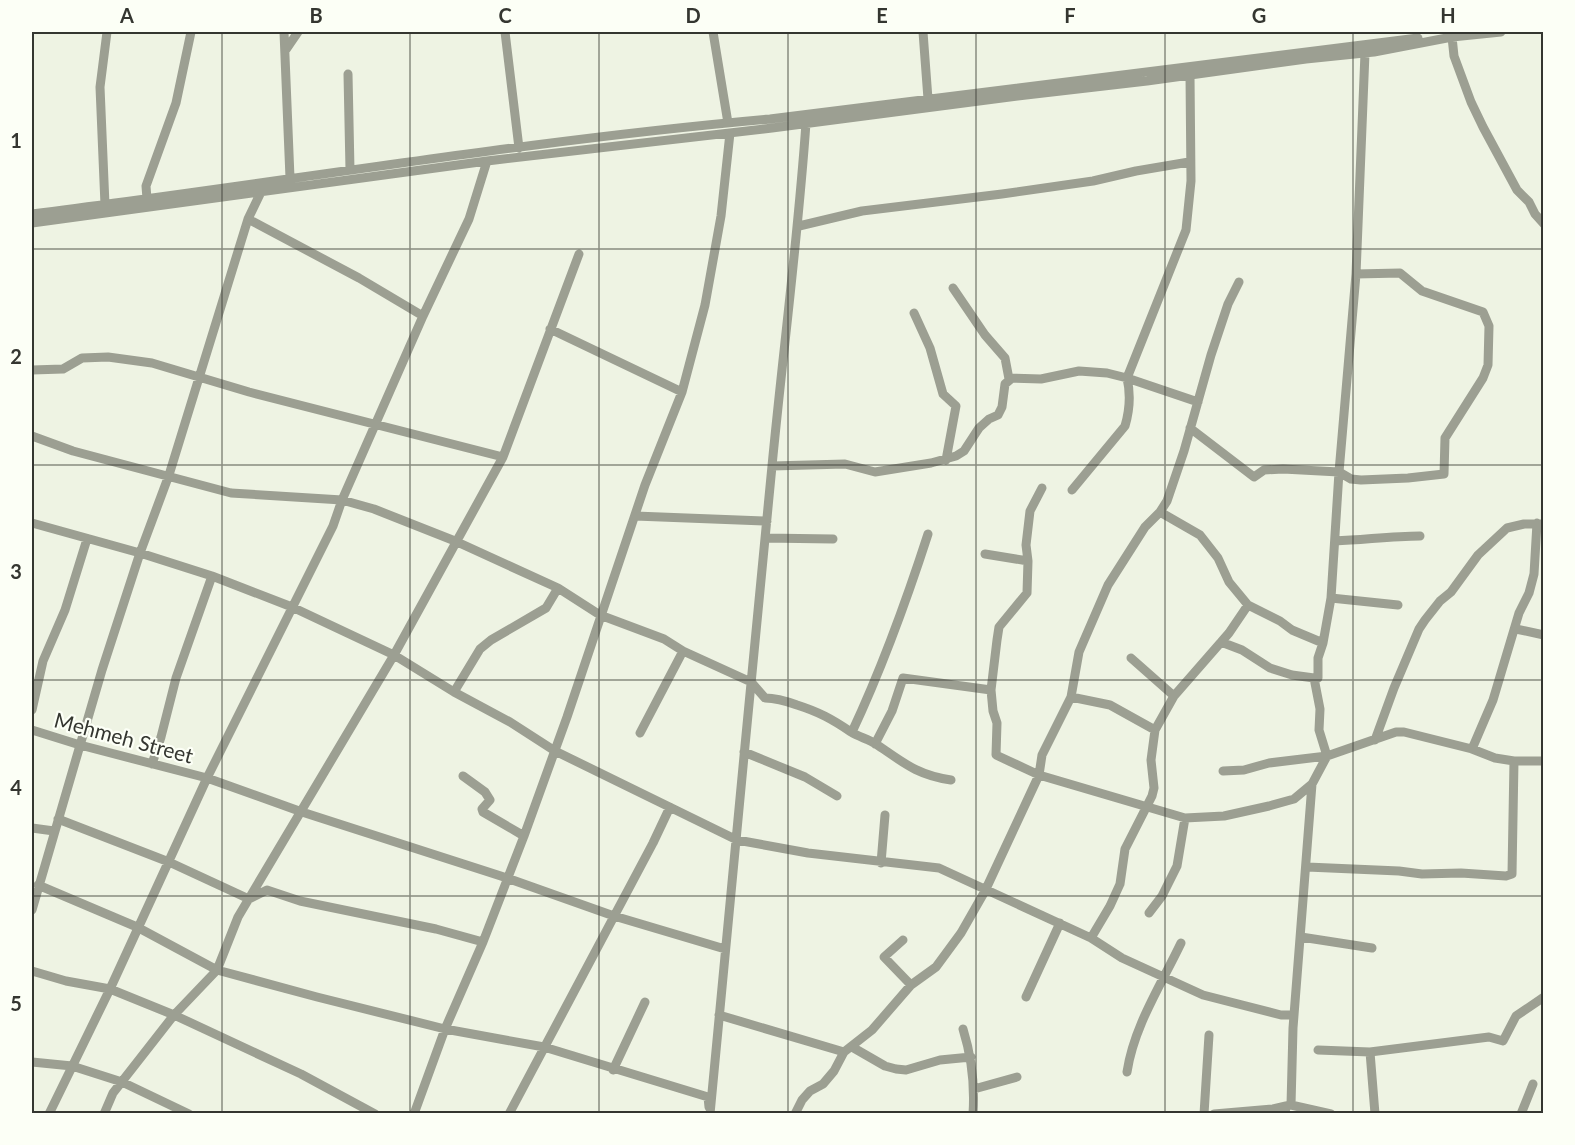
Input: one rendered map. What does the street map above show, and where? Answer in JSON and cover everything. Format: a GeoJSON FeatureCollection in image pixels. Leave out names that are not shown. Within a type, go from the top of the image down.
{"type":"FeatureCollection","features":[{"type":"Feature","properties":{"kind":"street"},"geometry":{"type":"LineString","coordinates":[[105,205],[100,87],[107,32]]}},
{"type":"Feature","properties":{"kind":"street"},"geometry":{"type":"LineString","coordinates":[[147,199],[146,186],[177,103],[191,32]]}},
{"type":"Feature","properties":{"kind":"street"},"geometry":{"type":"LineString","coordinates":[[284,32],[290,178]]}},
{"type":"Feature","properties":{"kind":"street"},"geometry":{"type":"LineString","coordinates":[[285,51],[298,32]]}},
{"type":"Feature","properties":{"kind":"street"},"geometry":{"type":"LineString","coordinates":[[505,32],[519,148]]}},
{"type":"Feature","properties":{"kind":"street"},"geometry":{"type":"LineString","coordinates":[[414,1113],[445,1029],[483,942],[524,836],[658,449],[682,392],[707,294],[722,216],[729,128],[713,32]]}},
{"type":"Feature","properties":{"kind":"street"},"geometry":{"type":"LineString","coordinates":[[923,32],[928,99]]}},
{"type":"Feature","properties":{"kind":"street"},"geometry":{"type":"LineString","coordinates":[[1379,43],[1381,32]]}},
{"type":"Feature","properties":{"kind":"street"},"geometry":{"type":"LineString","coordinates":[[32,214],[519,148],[806,123],[1190,75],[1379,43],[1468,32]]}},
{"type":"Feature","properties":{"kind":"street"},"geometry":{"type":"LineString","coordinates":[[729,128],[928,99],[1305,55],[1365,53],[1501,32]]}},
{"type":"Feature","properties":{"kind":"street"},"geometry":{"type":"LineString","coordinates":[[1452,38],[1454,56],[1483,127],[1517,190],[1529,202],[1544,224]]}},
{"type":"Feature","properties":{"kind":"street"},"geometry":{"type":"LineString","coordinates":[[1221,642],[1242,650],[1270,668],[1292,675],[1318,678],[1318,658],[1331,598],[1356,274],[1365,53]]}},
{"type":"Feature","properties":{"kind":"street"},"geometry":{"type":"LineString","coordinates":[[348,74],[350,170]]}},
{"type":"Feature","properties":{"kind":"street"},"geometry":{"type":"LineString","coordinates":[[1072,490],[1125,426],[1129,417],[1131,393],[1127,378],[1186,230],[1191,181],[1189,162],[1190,75]]}},
{"type":"Feature","properties":{"kind":"street"},"geometry":{"type":"LineString","coordinates":[[711,1113],[724,949],[737,840],[772,466],[799,226],[806,123]]}},
{"type":"Feature","properties":{"kind":"street"},"geometry":{"type":"LineString","coordinates":[[32,223],[686,132]]}},
{"type":"Feature","properties":{"kind":"street"},"geometry":{"type":"LineString","coordinates":[[49,1113],[170,862],[207,778],[333,526],[342,500],[423,316],[469,219],[487,161]]}},
{"type":"Feature","properties":{"kind":"street"},"geometry":{"type":"LineString","coordinates":[[799,226],[862,211],[1002,195],[1093,181],[1189,162]]}},
{"type":"Feature","properties":{"kind":"street"},"geometry":{"type":"LineString","coordinates":[[32,910],[102,670],[169,475],[248,219],[261,192]]}},
{"type":"Feature","properties":{"kind":"street"},"geometry":{"type":"LineString","coordinates":[[242,194],[252,209]]}},
{"type":"Feature","properties":{"kind":"street"},"geometry":{"type":"LineString","coordinates":[[248,219],[359,278],[423,316]]}},
{"type":"Feature","properties":{"kind":"street"},"geometry":{"type":"LineString","coordinates":[[104,1113],[113,1093],[174,1016],[217,970],[238,917],[394,656],[503,457],[579,254]]}},
{"type":"Feature","properties":{"kind":"street"},"geometry":{"type":"LineString","coordinates":[[1190,428],[1254,477],[1264,470],[1339,472],[1351,479],[1361,480],[1444,474],[1445,438],[1483,378],[1488,365],[1489,326],[1483,312],[1422,291],[1400,273],[1356,274]]}},
{"type":"Feature","properties":{"kind":"street"},"geometry":{"type":"LineString","coordinates":[[795,1113],[802,1100],[810,1091],[823,1084],[848,1050],[872,1030],[911,985],[936,967],[961,933],[985,891],[1039,776],[1042,755],[1071,697],[1079,652],[1107,585],[1145,526],[1160,512],[1167,501],[1228,304],[1239,282]]}},
{"type":"Feature","properties":{"kind":"street"},"geometry":{"type":"LineString","coordinates":[[953,288],[985,335],[1005,358],[1010,379]]}},
{"type":"Feature","properties":{"kind":"street"},"geometry":{"type":"LineString","coordinates":[[914,313],[930,348],[943,394],[956,406],[946,460]]}},
{"type":"Feature","properties":{"kind":"street"},"geometry":{"type":"LineString","coordinates":[[550,329],[682,392]]}},
{"type":"Feature","properties":{"kind":"street"},"geometry":{"type":"LineString","coordinates":[[32,370],[63,369],[82,358],[108,357],[152,363],[200,378],[503,457]]}},
{"type":"Feature","properties":{"kind":"street"},"geometry":{"type":"LineString","coordinates":[[772,466],[845,464],[875,472],[946,460],[964,451],[979,428],[998,415],[1002,407],[1005,384],[1010,379],[1041,379],[1079,371],[1107,373],[1198,402]]}},
{"type":"Feature","properties":{"kind":"street"},"geometry":{"type":"LineString","coordinates":[[32,436],[73,451],[231,493],[297,495],[342,500],[374,509],[455,541],[558,588],[600,615],[664,639],[683,651],[751,682],[765,698],[776,698],[838,721],[911,768],[951,780]]}},
{"type":"Feature","properties":{"kind":"street"},"geometry":{"type":"LineString","coordinates":[[1042,488],[1030,511],[1026,544],[1027,593],[999,627],[991,690],[997,723],[996,755],[1039,776],[1145,808],[1185,818],[1224,816],[1294,799],[1312,784],[1327,756],[1318,730],[1320,709],[1314,678]]}},
{"type":"Feature","properties":{"kind":"street"},"geometry":{"type":"LineString","coordinates":[[1160,512],[1200,535],[1218,558],[1230,582],[1248,605],[1280,621],[1292,630],[1323,643]]}},
{"type":"Feature","properties":{"kind":"street"},"geometry":{"type":"LineString","coordinates":[[635,516],[767,521]]}},
{"type":"Feature","properties":{"kind":"street"},"geometry":{"type":"LineString","coordinates":[[32,523],[212,576],[292,607],[394,656],[510,722],[555,751],[737,840],[808,854],[939,868],[1091,938],[1122,958],[1164,978],[1203,994],[1281,1015],[1294,1015]]}},
{"type":"Feature","properties":{"kind":"street"},"geometry":{"type":"LineString","coordinates":[[1375,740],[1394,688],[1425,620],[1478,555],[1507,528],[1540,523],[1534,574],[1529,593],[1519,613],[1493,700],[1472,750]]}},
{"type":"Feature","properties":{"kind":"street"},"geometry":{"type":"LineString","coordinates":[[852,732],[873,687],[928,534]]}},
{"type":"Feature","properties":{"kind":"street"},"geometry":{"type":"LineString","coordinates":[[1335,541],[1369,540],[1386,536],[1420,537]]}},
{"type":"Feature","properties":{"kind":"street"},"geometry":{"type":"LineString","coordinates":[[765,538],[833,539]]}},
{"type":"Feature","properties":{"kind":"street"},"geometry":{"type":"LineString","coordinates":[[32,710],[44,661],[65,610],[87,539]]}},
{"type":"Feature","properties":{"kind":"street"},"geometry":{"type":"LineString","coordinates":[[984,554],[1028,561]]}},
{"type":"Feature","properties":{"kind":"street"},"geometry":{"type":"LineString","coordinates":[[152,764],[176,678],[212,576]]}},
{"type":"Feature","properties":{"kind":"street"},"geometry":{"type":"LineString","coordinates":[[454,692],[480,650],[491,640],[546,608],[558,588]]}},
{"type":"Feature","properties":{"kind":"street"},"geometry":{"type":"LineString","coordinates":[[1331,598],[1398,605]]}},
{"type":"Feature","properties":{"kind":"street"},"geometry":{"type":"LineString","coordinates":[[1091,938],[1120,884],[1125,849],[1152,796],[1154,788],[1151,760],[1155,730],[1174,696],[1204,664],[1248,605]]}},
{"type":"Feature","properties":{"kind":"street"},"geometry":{"type":"LineString","coordinates":[[1516,629],[1544,635]]}},
{"type":"Feature","properties":{"kind":"street"},"geometry":{"type":"LineString","coordinates":[[640,733],[683,651]]}},
{"type":"Feature","properties":{"kind":"street"},"geometry":{"type":"LineString","coordinates":[[1131,658],[1174,696]]}},
{"type":"Feature","properties":{"kind":"street"},"geometry":{"type":"LineString","coordinates":[[875,744],[892,711],[903,678],[991,690]]}},
{"type":"Feature","properties":{"kind":"street"},"geometry":{"type":"LineString","coordinates":[[1071,697],[1110,705],[1155,730]]}},
{"type":"Feature","properties":{"kind":"street","name":"Mehmeh Street"},"geometry":{"type":"LineString","coordinates":[[32,730],[207,778],[614,916],[724,949]]}},
{"type":"Feature","properties":{"kind":"street"},"geometry":{"type":"LineString","coordinates":[[1222,771],[1244,770],[1269,763],[1327,756],[1396,732],[1404,732],[1495,758],[1514,761],[1544,761]]}},
{"type":"Feature","properties":{"kind":"street"},"geometry":{"type":"LineString","coordinates":[[744,752],[805,777],[837,796]]}},
{"type":"Feature","properties":{"kind":"street"},"geometry":{"type":"LineString","coordinates":[[1307,867],[1399,870],[1422,874],[1461,873],[1506,876],[1512,874],[1514,761]]}},
{"type":"Feature","properties":{"kind":"street"},"geometry":{"type":"LineString","coordinates":[[463,776],[485,792],[490,800],[482,808],[483,812],[524,836]]}},
{"type":"Feature","properties":{"kind":"street"},"geometry":{"type":"LineString","coordinates":[[1287,1108],[1312,784]]}},
{"type":"Feature","properties":{"kind":"street"},"geometry":{"type":"LineString","coordinates":[[1294,799],[1309,815]]}},
{"type":"Feature","properties":{"kind":"street"},"geometry":{"type":"LineString","coordinates":[[508,1113],[653,843],[670,807]]}},
{"type":"Feature","properties":{"kind":"street"},"geometry":{"type":"LineString","coordinates":[[881,863],[885,815]]}},
{"type":"Feature","properties":{"kind":"street"},"geometry":{"type":"LineString","coordinates":[[1149,914],[1162,896],[1178,866],[1185,818]]}},
{"type":"Feature","properties":{"kind":"street"},"geometry":{"type":"LineString","coordinates":[[58,819],[170,862],[249,899]]}},
{"type":"Feature","properties":{"kind":"street"},"geometry":{"type":"LineString","coordinates":[[32,828],[54,831]]}},
{"type":"Feature","properties":{"kind":"street"},"geometry":{"type":"LineString","coordinates":[[38,885],[137,927],[217,970],[445,1029],[544,1047],[613,1070],[708,1097],[711,1113]]}},
{"type":"Feature","properties":{"kind":"street"},"geometry":{"type":"LineString","coordinates":[[249,899],[267,890],[300,900],[414,924],[483,942]]}},
{"type":"Feature","properties":{"kind":"street"},"geometry":{"type":"LineString","coordinates":[[1026,997],[1060,923]]}},
{"type":"Feature","properties":{"kind":"street"},"geometry":{"type":"LineString","coordinates":[[1301,937],[1372,948]]}},
{"type":"Feature","properties":{"kind":"street"},"geometry":{"type":"LineString","coordinates":[[903,940],[884,957],[911,985]]}},
{"type":"Feature","properties":{"kind":"street"},"geometry":{"type":"LineString","coordinates":[[1127,1072],[1131,1048],[1181,943]]}},
{"type":"Feature","properties":{"kind":"street"},"geometry":{"type":"LineString","coordinates":[[32,971],[66,981],[110,989],[301,1074],[375,1113]]}},
{"type":"Feature","properties":{"kind":"street"},"geometry":{"type":"LineString","coordinates":[[1318,1050],[1370,1052],[1489,1036],[1503,1041],[1516,1016],[1544,997]]}},
{"type":"Feature","properties":{"kind":"street"},"geometry":{"type":"LineString","coordinates":[[613,1070],[645,1002]]}},
{"type":"Feature","properties":{"kind":"street"},"geometry":{"type":"LineString","coordinates":[[718,1015],[848,1050],[896,1069],[906,1070],[920,1064],[971,1057]]}},
{"type":"Feature","properties":{"kind":"street"},"geometry":{"type":"LineString","coordinates":[[1281,1015],[1293,1028]]}},
{"type":"Feature","properties":{"kind":"street"},"geometry":{"type":"LineString","coordinates":[[963,1029],[971,1057],[974,1089],[973,1113]]}},
{"type":"Feature","properties":{"kind":"street"},"geometry":{"type":"LineString","coordinates":[[1204,1113],[1209,1035]]}},
{"type":"Feature","properties":{"kind":"street"},"geometry":{"type":"LineString","coordinates":[[1370,1052],[1375,1113]]}},
{"type":"Feature","properties":{"kind":"street"},"geometry":{"type":"LineString","coordinates":[[32,1062],[72,1066],[122,1082],[172,1110],[189,1113]]}},
{"type":"Feature","properties":{"kind":"street"},"geometry":{"type":"LineString","coordinates":[[974,1089],[1017,1077]]}},
{"type":"Feature","properties":{"kind":"street"},"geometry":{"type":"LineString","coordinates":[[1521,1113],[1533,1084]]}},
{"type":"Feature","properties":{"kind":"street"},"geometry":{"type":"LineString","coordinates":[[1214,1113],[1287,1108],[1331,1113]]}}]}
